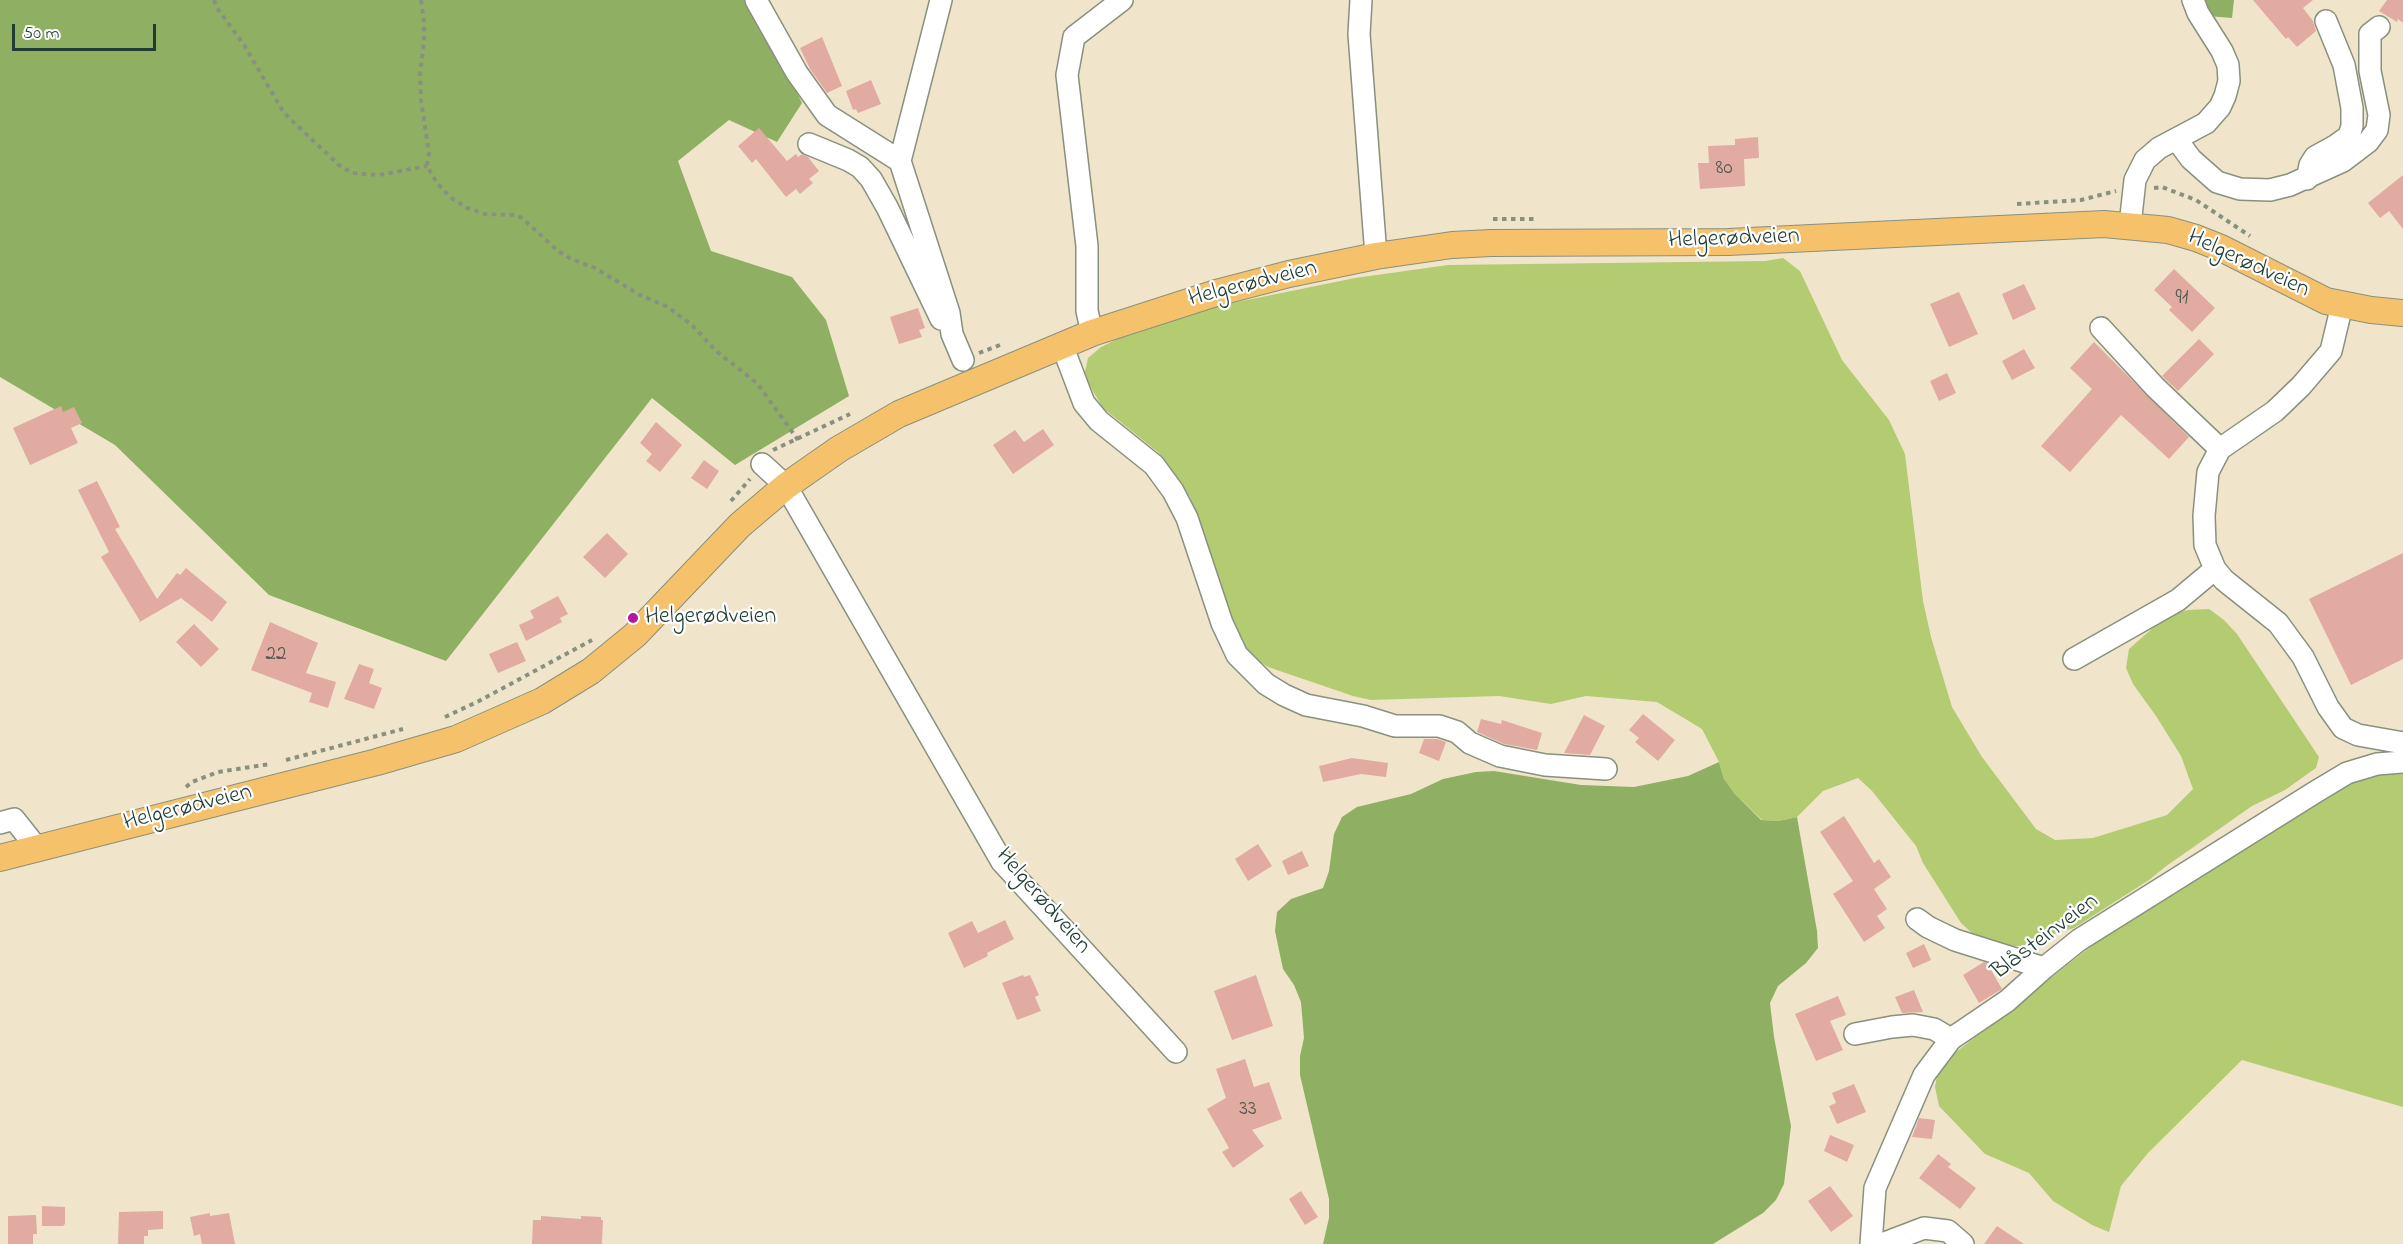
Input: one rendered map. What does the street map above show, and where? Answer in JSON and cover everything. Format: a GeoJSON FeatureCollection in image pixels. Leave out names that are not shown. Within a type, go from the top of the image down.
{"type":"FeatureCollection","features":[{"type":"Feature","properties":{"kind":"main road","name":"Helgerødveien"},"geometry":{"type":"LineString","coordinates":[[0,858],[445,742],[542,701],[591,671],[635,635],[740,525],[786,486],[839,449],[900,414],[1092,333],[1216,292],[1289,274],[1376,256],[1452,245],[1728,242],[2050,225],[2130,225],[2168,230],[2196,238],[2318,297],[2342,305],[2403,312]]}},
{"type":"Feature","properties":{"kind":"street"},"geometry":{"type":"LineString","coordinates":[[756,0],[797,73],[827,115],[900,161]]}},
{"type":"Feature","properties":{"kind":"street"},"geometry":{"type":"LineString","coordinates":[[941,0],[900,161],[950,313],[952,334]]}},
{"type":"Feature","properties":{"kind":"street"},"geometry":{"type":"LineString","coordinates":[[1092,333],[1087,311],[1087,246],[1066,75],[1074,36],[1122,0]]}},
{"type":"Feature","properties":{"kind":"street"},"geometry":{"type":"LineString","coordinates":[[1360,0],[1359,34],[1376,256]]}},
{"type":"Feature","properties":{"kind":"street"},"geometry":{"type":"LineString","coordinates":[[2130,225],[2135,180],[2145,160],[2159,148],[2206,123],[2220,107],[2229,81],[2228,65],[2222,51],[2198,13],[2193,0]]}},
{"type":"Feature","properties":{"kind":"street"},"geometry":{"type":"LineString","coordinates":[[2307,179],[2310,165],[2315,157],[2349,136],[2352,126],[2352,108],[2344,65],[2326,21]]}},
{"type":"Feature","properties":{"kind":"street"},"geometry":{"type":"LineString","coordinates":[[2176,140],[2191,159],[2217,182],[2240,189],[2270,190],[2307,179],[2343,161],[2368,142],[2377,130],[2379,115],[2370,71],[2370,34],[2379,27]]}},
{"type":"Feature","properties":{"kind":"street"},"geometry":{"type":"LineString","coordinates":[[809,144],[848,160],[865,171],[887,207],[935,311],[952,334],[963,360]]}},
{"type":"Feature","properties":{"kind":"street"},"geometry":{"type":"LineString","coordinates":[[2342,305],[2331,351],[2301,387],[2275,411],[2220,449],[2208,472],[2205,545],[2215,569],[2224,580],[2278,623],[2303,657],[2328,707],[2343,728],[2358,735],[2403,743]]}},
{"type":"Feature","properties":{"kind":"street"},"geometry":{"type":"LineString","coordinates":[[2101,328],[2155,387],[2220,449]]}},
{"type":"Feature","properties":{"kind":"street"},"geometry":{"type":"LineString","coordinates":[[1062,345],[1084,403],[1099,422],[1154,465],[1173,491],[1187,519],[1222,622],[1237,655],[1266,684],[1306,705],[1363,716],[1395,726],[1439,726],[1457,732],[1470,743],[1511,758],[1545,765],[1606,769]]}},
{"type":"Feature","properties":{"kind":"street"},"geometry":{"type":"LineString","coordinates":[[762,464],[786,486]]}},
{"type":"Feature","properties":{"kind":"street","name":"Helgerødveien"},"geometry":{"type":"LineString","coordinates":[[786,486],[1002,862],[1176,1052]]}},
{"type":"Feature","properties":{"kind":"street"},"geometry":{"type":"LineString","coordinates":[[2074,659],[2178,600],[2215,569]]}},
{"type":"Feature","properties":{"kind":"street","name":"Blåsteinveien"},"geometry":{"type":"LineString","coordinates":[[1871,1244],[1875,1188],[1924,1075],[1951,1039],[2007,1001],[2079,940],[2348,773],[2377,764],[2403,762]]}},
{"type":"Feature","properties":{"kind":"street"},"geometry":{"type":"LineString","coordinates":[[0,823],[14,819],[37,848]]}},
{"type":"Feature","properties":{"kind":"street"},"geometry":{"type":"LineString","coordinates":[[1917,919],[1955,940],[2044,968]]}},
{"type":"Feature","properties":{"kind":"street"},"geometry":{"type":"LineString","coordinates":[[1855,1034],[1913,1025],[1934,1029],[1951,1039]]}},
{"type":"Feature","properties":{"kind":"street"},"geometry":{"type":"LineString","coordinates":[[1882,1244],[1924,1228],[1948,1230],[1963,1244]]}},
{"type":"Feature","properties":{"kind":"path"},"geometry":{"type":"LineString","coordinates":[[214,0],[285,113],[339,165],[352,173],[380,175],[427,166]]}},
{"type":"Feature","properties":{"kind":"path"},"geometry":{"type":"LineString","coordinates":[[421,0],[424,31],[420,100],[429,153],[427,166],[437,183],[450,197],[467,208],[485,214],[515,215],[522,218],[558,251],[571,259],[595,268],[640,295],[668,307],[693,326],[716,351],[757,383],[798,440]]}},
{"type":"Feature","properties":{"kind":"path"},"geometry":{"type":"LineString","coordinates":[[730,503],[762,464]]}},
{"type":"Feature","properties":{"kind":"path"},"geometry":{"type":"LineString","coordinates":[[436,720],[489,696],[567,654],[600,633]]}},
{"type":"Feature","properties":{"kind":"path"},"geometry":{"type":"LineString","coordinates":[[179,792],[192,782],[218,772],[269,765],[405,729]]}},
{"type":"Feature","properties":{"kind":"green space"},"geometry":{"type":"Polygon","coordinates":[[[0,0],[752,0],[802,103],[777,142],[729,120],[678,161],[711,251],[792,277],[826,320],[849,396],[735,465],[652,398],[446,661],[269,595],[115,445],[0,377],[0,0]]]}},
{"type":"Feature","properties":{"kind":"green space"},"geometry":{"type":"Polygon","coordinates":[[[2193,0],[2234,0],[2232,18],[2196,15],[2193,0]]]}},
{"type":"Feature","properties":{"kind":"green space"},"geometry":{"type":"Polygon","coordinates":[[[1783,258],[1800,271],[1842,360],[1889,420],[1905,454],[1923,601],[1952,707],[1982,757],[2036,829],[2055,840],[2093,838],[2167,815],[2193,789],[2181,756],[2133,684],[2126,668],[2129,649],[2170,613],[2209,609],[2224,620],[2237,634],[2319,757],[2316,768],[2285,790],[2252,806],[2149,880],[2074,928],[2056,933],[2042,943],[2024,946],[2007,946],[1990,942],[1974,935],[1961,923],[1923,863],[1916,846],[1872,791],[1858,778],[1823,791],[1797,817],[1779,821],[1762,820],[1735,794],[1724,779],[1719,762],[1702,729],[1657,702],[1586,696],[1551,704],[1499,696],[1371,700],[1268,667],[1253,657],[1241,643],[1226,611],[1190,497],[1159,453],[1103,408],[1084,376],[1088,358],[1101,347],[1153,322],[1188,312],[1355,278],[1448,265],[1765,261],[1783,258]]]}},
{"type":"Feature","properties":{"kind":"green space"},"geometry":{"type":"Polygon","coordinates":[[[1719,762],[1724,779],[1735,794],[1761,820],[1779,821],[1797,817],[1817,931],[1818,948],[1806,963],[1778,986],[1770,1003],[1791,1126],[1784,1184],[1776,1200],[1763,1213],[1713,1244],[1323,1244],[1329,1218],[1329,1199],[1300,1075],[1300,1056],[1304,1038],[1301,1002],[1294,985],[1283,969],[1275,931],[1277,912],[1291,899],[1323,888],[1329,871],[1334,834],[1342,817],[1357,807],[1411,794],[1443,779],[1476,772],[1494,771],[1581,785],[1634,787],[1688,776],[1719,762]]]}},
{"type":"Feature","properties":{"kind":"green space"},"geometry":{"type":"Polygon","coordinates":[[[2403,770],[2403,1107],[2242,1060],[2148,1153],[2121,1186],[2109,1232],[2092,1225],[2053,1201],[2029,1173],[1985,1154],[1939,1106],[1935,1087],[1938,1070],[1951,1056],[2127,918],[2281,819],[2325,799],[2366,775],[2403,770]]]}},
{"type":"Feature","properties":{"kind":"building"},"geometry":{"type":"Polygon","coordinates":[[[2253,0],[2313,0],[2303,8],[2313,21],[2316,31],[2297,47],[2288,37],[2286,39],[2253,0]]]}},
{"type":"Feature","properties":{"kind":"building"},"geometry":{"type":"Polygon","coordinates":[[[2387,0],[2403,0],[2403,23],[2379,11],[2387,0]]]}},
{"type":"Feature","properties":{"kind":"building"},"geometry":{"type":"Polygon","coordinates":[[[822,37],[842,86],[827,93],[810,69],[800,48],[822,37]]]}},
{"type":"Feature","properties":{"kind":"building"},"geometry":{"type":"Polygon","coordinates":[[[871,80],[881,104],[858,113],[856,109],[853,110],[846,91],[871,80]]]}},
{"type":"Feature","properties":{"kind":"building"},"geometry":{"type":"Polygon","coordinates":[[[759,128],[787,161],[796,154],[798,157],[802,154],[808,157],[819,171],[809,179],[813,183],[800,194],[796,189],[786,197],[756,159],[752,163],[738,146],[759,128]]]}},
{"type":"Feature","properties":{"kind":"building"},"geometry":{"type":"Polygon","coordinates":[[[1758,137],[1759,158],[1744,159],[1745,186],[1700,189],[1698,163],[1709,163],[1708,146],[1735,145],[1735,139],[1758,137]]]}},
{"type":"Feature","properties":{"kind":"building"},"geometry":{"type":"Polygon","coordinates":[[[2403,175],[2403,229],[2389,211],[2380,218],[2368,203],[2403,175]]]}},
{"type":"Feature","properties":{"kind":"building"},"geometry":{"type":"Polygon","coordinates":[[[2174,269],[2215,308],[2192,332],[2169,310],[2172,307],[2154,290],[2174,269]]]}},
{"type":"Feature","properties":{"kind":"building"},"geometry":{"type":"Polygon","coordinates":[[[2024,284],[2036,309],[2013,320],[2002,294],[2024,284]]]}},
{"type":"Feature","properties":{"kind":"building"},"geometry":{"type":"Polygon","coordinates":[[[1959,292],[1978,334],[1949,347],[1930,304],[1959,292]]]}},
{"type":"Feature","properties":{"kind":"building"},"geometry":{"type":"Polygon","coordinates":[[[918,308],[925,328],[919,330],[922,337],[899,344],[890,317],[918,308]]]}},
{"type":"Feature","properties":{"kind":"building"},"geometry":{"type":"Polygon","coordinates":[[[2199,339],[2214,354],[2178,391],[2162,376],[2199,339]]]}},
{"type":"Feature","properties":{"kind":"building"},"geometry":{"type":"Polygon","coordinates":[[[2094,342],[2189,437],[2169,459],[2121,415],[2070,472],[2041,446],[2092,389],[2070,368],[2094,342]]]}},
{"type":"Feature","properties":{"kind":"building"},"geometry":{"type":"Polygon","coordinates":[[[2024,349],[2035,368],[2012,380],[2002,361],[2024,349]]]}},
{"type":"Feature","properties":{"kind":"building"},"geometry":{"type":"Polygon","coordinates":[[[1947,373],[1956,393],[1939,401],[1930,381],[1947,373]]]}},
{"type":"Feature","properties":{"kind":"building"},"geometry":{"type":"Polygon","coordinates":[[[61,406],[63,412],[74,407],[82,423],[71,428],[78,443],[30,465],[13,428],[61,406]]]}},
{"type":"Feature","properties":{"kind":"building"},"geometry":{"type":"Polygon","coordinates":[[[656,422],[682,445],[660,472],[646,461],[652,454],[640,443],[656,422]]]}},
{"type":"Feature","properties":{"kind":"building"},"geometry":{"type":"Polygon","coordinates":[[[1043,429],[1054,445],[1013,474],[993,445],[1015,430],[1024,442],[1043,429]]]}},
{"type":"Feature","properties":{"kind":"building"},"geometry":{"type":"Polygon","coordinates":[[[704,460],[719,471],[707,489],[691,478],[704,460]]]}},
{"type":"Feature","properties":{"kind":"building"},"geometry":{"type":"Polygon","coordinates":[[[97,481],[120,527],[115,529],[157,599],[177,573],[180,575],[186,568],[227,602],[212,622],[181,598],[138,623],[140,621],[101,557],[109,552],[78,490],[97,481]]]}},
{"type":"Feature","properties":{"kind":"building"},"geometry":{"type":"Polygon","coordinates":[[[607,533],[628,554],[605,578],[583,557],[607,533]]]}},
{"type":"Feature","properties":{"kind":"building"},"geometry":{"type":"Polygon","coordinates":[[[2403,553],[2403,659],[2351,685],[2309,599],[2403,553]]]}},
{"type":"Feature","properties":{"kind":"building"},"geometry":{"type":"Polygon","coordinates":[[[558,596],[568,614],[560,618],[562,622],[526,641],[519,625],[534,618],[530,611],[558,596]]]}},
{"type":"Feature","properties":{"kind":"building"},"geometry":{"type":"Polygon","coordinates":[[[270,622],[318,643],[306,673],[336,682],[328,708],[309,702],[312,693],[251,670],[270,622]]]}},
{"type":"Feature","properties":{"kind":"building"},"geometry":{"type":"Polygon","coordinates":[[[194,624],[219,649],[201,667],[176,642],[194,624]]]}},
{"type":"Feature","properties":{"kind":"building"},"geometry":{"type":"Polygon","coordinates":[[[517,642],[526,661],[498,673],[489,654],[517,642]]]}},
{"type":"Feature","properties":{"kind":"building"},"geometry":{"type":"Polygon","coordinates":[[[359,664],[374,669],[369,683],[382,688],[374,709],[344,699],[359,664]]]}},
{"type":"Feature","properties":{"kind":"building"},"geometry":{"type":"Polygon","coordinates":[[[1643,714],[1675,740],[1658,761],[1635,742],[1639,738],[1629,730],[1643,714]]]}},
{"type":"Feature","properties":{"kind":"building"},"geometry":{"type":"Polygon","coordinates":[[[1584,715],[1605,726],[1590,755],[1564,753],[1584,715]]]}},
{"type":"Feature","properties":{"kind":"building"},"geometry":{"type":"Polygon","coordinates":[[[1481,719],[1501,724],[1502,720],[1542,733],[1537,750],[1504,744],[1477,732],[1481,719]]]}},
{"type":"Feature","properties":{"kind":"building"},"geometry":{"type":"Polygon","coordinates":[[[1424,739],[1446,742],[1439,761],[1419,753],[1424,739]]]}},
{"type":"Feature","properties":{"kind":"building"},"geometry":{"type":"Polygon","coordinates":[[[1352,758],[1388,763],[1386,777],[1361,774],[1323,782],[1319,766],[1352,758]]]}},
{"type":"Feature","properties":{"kind":"building"},"geometry":{"type":"Polygon","coordinates":[[[1844,816],[1874,863],[1879,859],[1891,877],[1874,889],[1887,909],[1877,916],[1885,928],[1864,942],[1833,894],[1853,881],[1820,832],[1844,816]]]}},
{"type":"Feature","properties":{"kind":"building"},"geometry":{"type":"Polygon","coordinates":[[[1258,844],[1272,866],[1248,881],[1235,859],[1258,844]]]}},
{"type":"Feature","properties":{"kind":"building"},"geometry":{"type":"Polygon","coordinates":[[[1302,851],[1309,866],[1288,875],[1282,861],[1302,851]]]}},
{"type":"Feature","properties":{"kind":"building"},"geometry":{"type":"Polygon","coordinates":[[[1005,920],[1014,939],[964,968],[948,933],[972,921],[978,933],[1005,920]]]}},
{"type":"Feature","properties":{"kind":"building"},"geometry":{"type":"Polygon","coordinates":[[[1924,944],[1931,960],[1913,968],[1906,953],[1924,944]]]}},
{"type":"Feature","properties":{"kind":"building"},"geometry":{"type":"Polygon","coordinates":[[[1984,962],[1987,963],[2002,989],[1979,1003],[1963,975],[1984,962]]]}},
{"type":"Feature","properties":{"kind":"building"},"geometry":{"type":"Polygon","coordinates":[[[1023,975],[1024,977],[1030,975],[1039,995],[1035,997],[1041,1011],[1017,1020],[1002,983],[1023,975]]]}},
{"type":"Feature","properties":{"kind":"building"},"geometry":{"type":"Polygon","coordinates":[[[1256,975],[1273,1026],[1232,1040],[1214,991],[1256,975]]]}},
{"type":"Feature","properties":{"kind":"building"},"geometry":{"type":"Polygon","coordinates":[[[1914,990],[1923,1012],[1902,1013],[1895,997],[1914,990]]]}},
{"type":"Feature","properties":{"kind":"building"},"geometry":{"type":"Polygon","coordinates":[[[1838,996],[1846,1015],[1830,1021],[1843,1050],[1816,1061],[1795,1014],[1838,996]]]}},
{"type":"Feature","properties":{"kind":"building"},"geometry":{"type":"Polygon","coordinates":[[[1245,1059],[1254,1087],[1269,1082],[1282,1119],[1252,1130],[1264,1146],[1233,1168],[1222,1152],[1229,1148],[1207,1109],[1226,1098],[1216,1069],[1245,1059]]]}},
{"type":"Feature","properties":{"kind":"building"},"geometry":{"type":"Polygon","coordinates":[[[1854,1084],[1866,1112],[1837,1124],[1829,1106],[1836,1103],[1832,1093],[1854,1084]]]}},
{"type":"Feature","properties":{"kind":"building"},"geometry":{"type":"Polygon","coordinates":[[[1919,1118],[1935,1120],[1932,1139],[1912,1137],[1919,1118]]]}},
{"type":"Feature","properties":{"kind":"building"},"geometry":{"type":"Polygon","coordinates":[[[1830,1135],[1854,1145],[1847,1162],[1824,1151],[1830,1135]]]}},
{"type":"Feature","properties":{"kind":"building"},"geometry":{"type":"Polygon","coordinates":[[[1938,1154],[1951,1164],[1948,1167],[1976,1188],[1960,1209],[1919,1178],[1938,1154]]]}},
{"type":"Feature","properties":{"kind":"building"},"geometry":{"type":"Polygon","coordinates":[[[1830,1186],[1853,1216],[1831,1232],[1808,1201],[1830,1186]]]}},
{"type":"Feature","properties":{"kind":"building"},"geometry":{"type":"Polygon","coordinates":[[[1301,1191],[1318,1217],[1305,1225],[1289,1199],[1301,1191]]]}},
{"type":"Feature","properties":{"kind":"building"},"geometry":{"type":"Polygon","coordinates":[[[42,1206],[65,1207],[65,1224],[63,1226],[42,1226],[42,1206]]]}},
{"type":"Feature","properties":{"kind":"building"},"geometry":{"type":"Polygon","coordinates":[[[163,1211],[163,1229],[148,1230],[148,1236],[144,1236],[144,1244],[118,1244],[119,1212],[163,1211]]]}},
{"type":"Feature","properties":{"kind":"building"},"geometry":{"type":"Polygon","coordinates":[[[210,1213],[210,1216],[229,1213],[235,1244],[202,1244],[200,1234],[194,1236],[190,1217],[210,1213]]]}},
{"type":"Feature","properties":{"kind":"building"},"geometry":{"type":"Polygon","coordinates":[[[36,1215],[37,1234],[33,1234],[33,1244],[8,1244],[8,1216],[36,1215]]]}},
{"type":"Feature","properties":{"kind":"building"},"geometry":{"type":"Polygon","coordinates":[[[541,1216],[581,1219],[581,1216],[601,1217],[603,1220],[602,1244],[532,1244],[533,1220],[541,1220],[541,1216]]]}},
{"type":"Feature","properties":{"kind":"building"},"geometry":{"type":"Polygon","coordinates":[[[1997,1226],[2024,1244],[1984,1244],[1997,1226]]]}},
{"type":"Feature","properties":{"kind":"place","name":"Helgerødveien"},"geometry":{"type":"Point","coordinates":[633,618]}}]}
